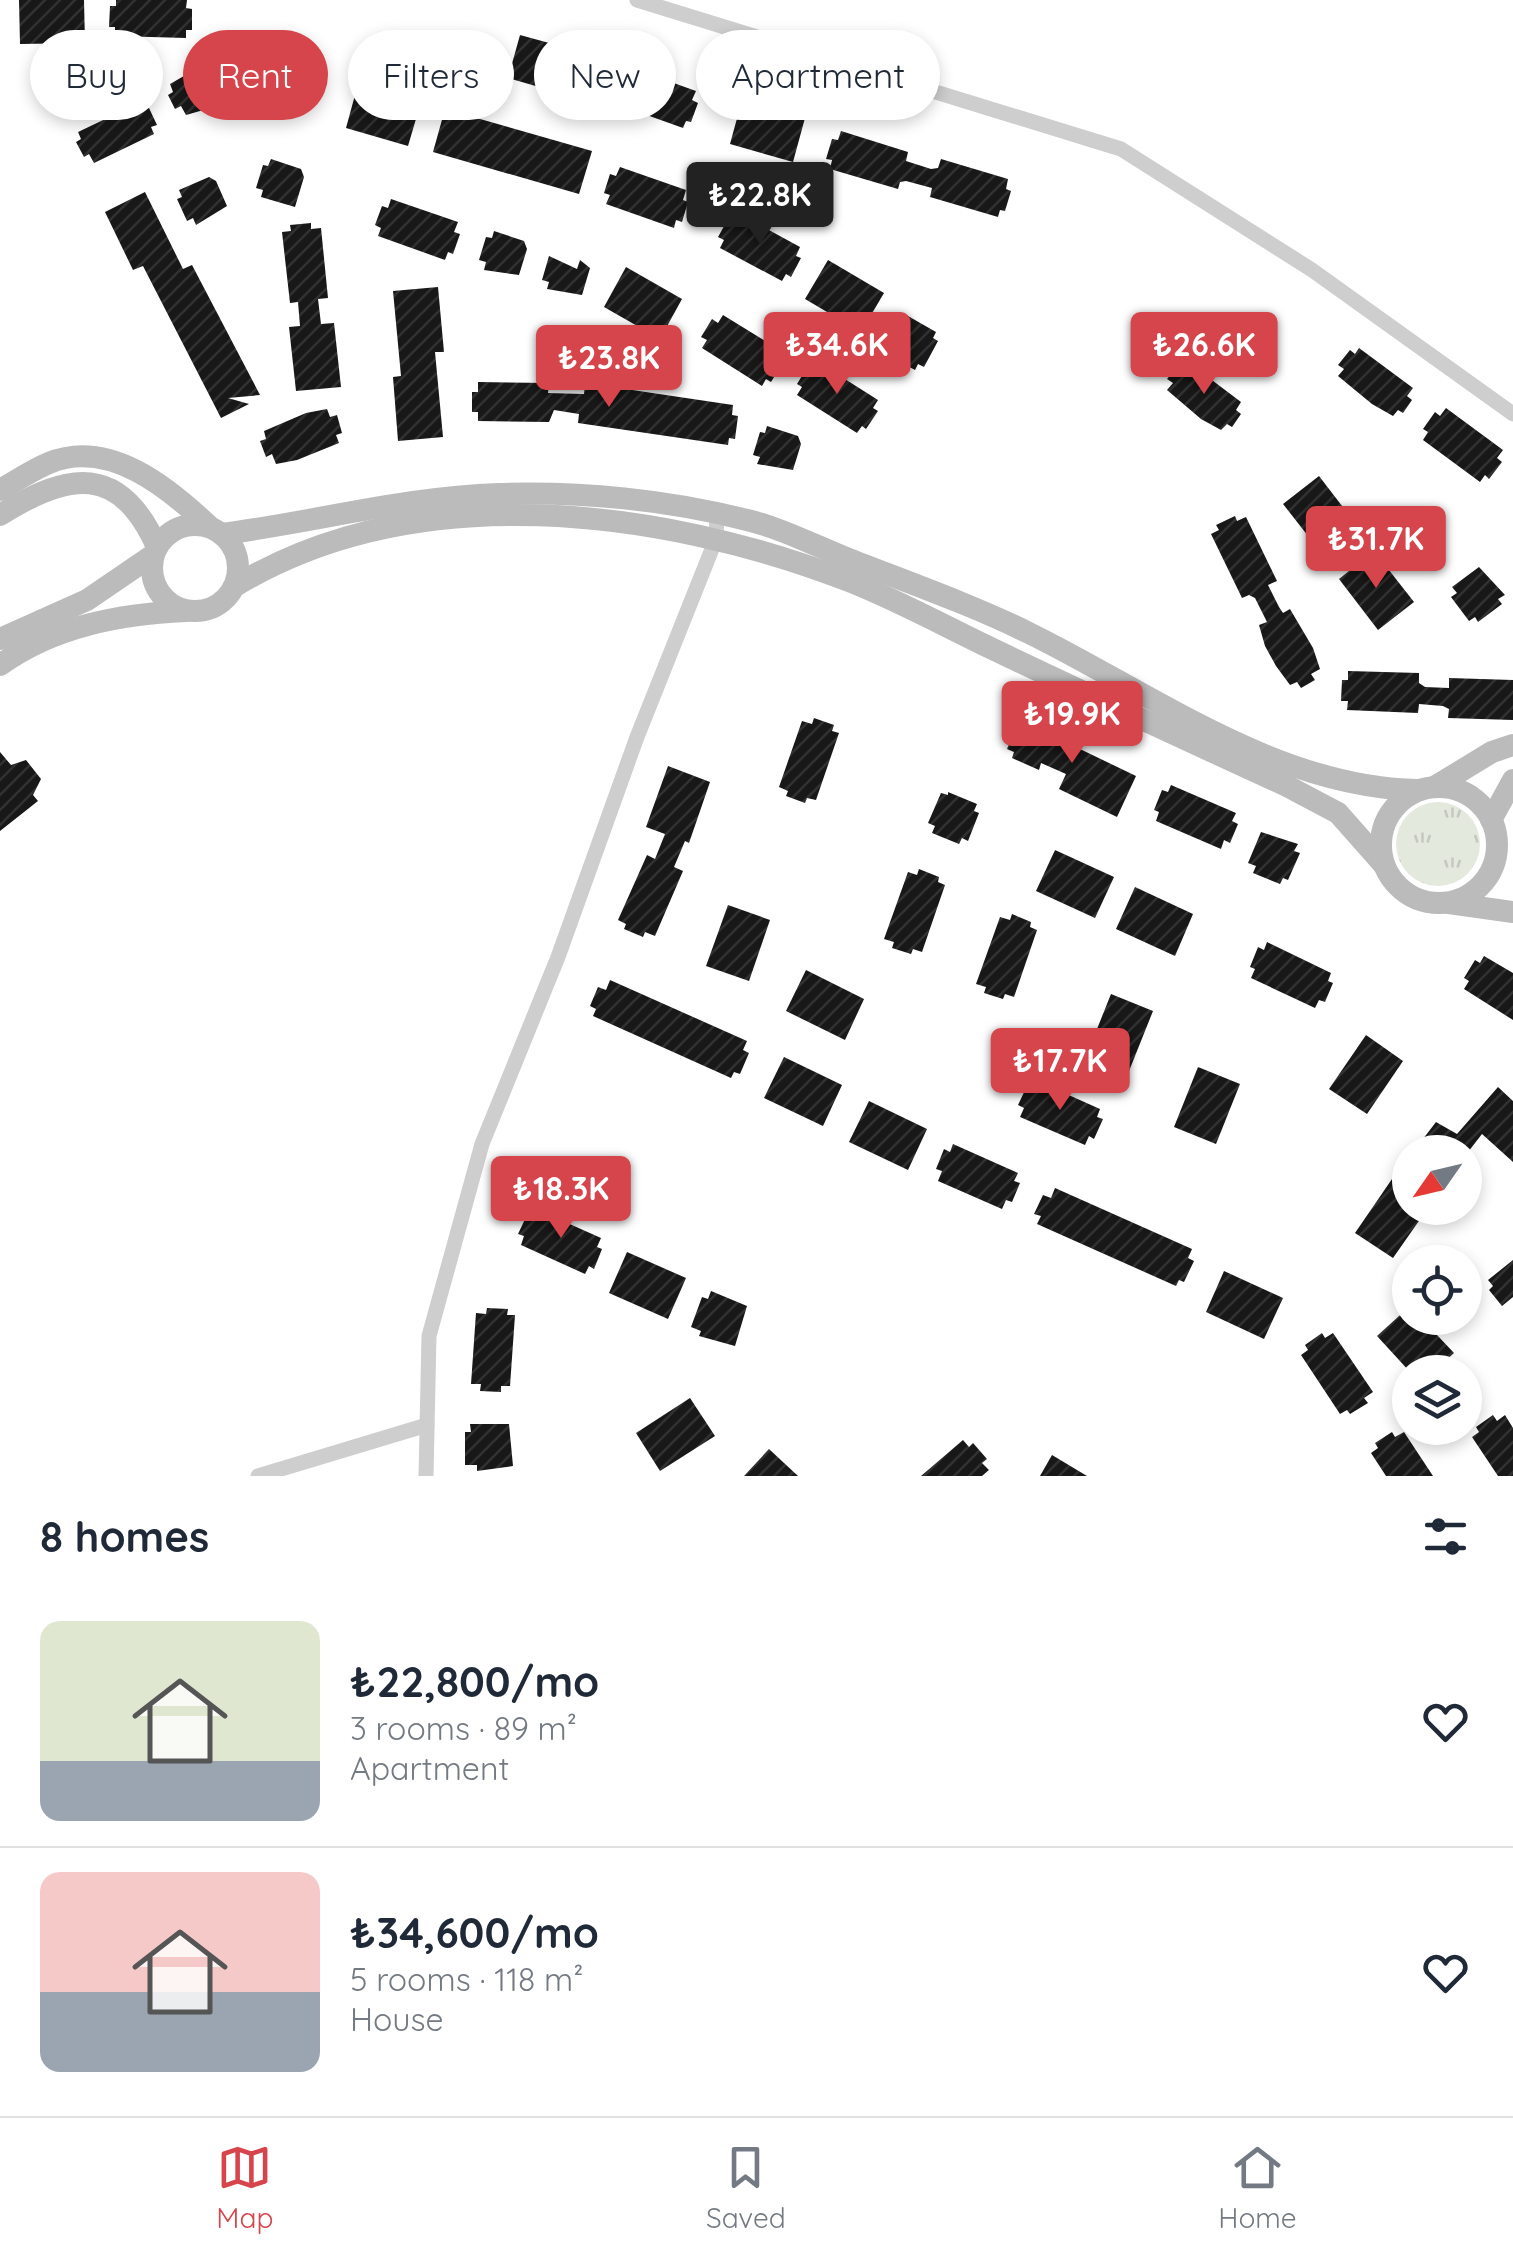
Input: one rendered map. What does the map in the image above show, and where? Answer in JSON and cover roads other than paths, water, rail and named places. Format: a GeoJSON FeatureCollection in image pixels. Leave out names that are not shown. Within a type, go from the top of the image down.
{"type":"FeatureCollection","features":[{"type":"Feature","properties":{"kind":"street"},"geometry":{"type":"LineString","coordinates":[[637,0],[1121,148],[1312,270],[1513,414]]}},
{"type":"Feature","properties":{"kind":"street"},"geometry":{"type":"LineString","coordinates":[[0,490],[50,463],[71,458],[107,460],[136,469],[216,530],[237,557],[235,586]]}},
{"type":"Feature","properties":{"kind":"street"},"geometry":{"type":"LineString","coordinates":[[0,515],[59,484],[86,481],[118,492],[135,506],[155,551],[154,583],[161,596],[186,611]]}},
{"type":"Feature","properties":{"kind":"street"},"geometry":{"type":"LineString","coordinates":[[0,640],[87,600],[155,551],[182,526],[216,530],[312,522],[384,504],[502,494],[649,502],[749,520],[1025,631],[1255,750],[1333,779],[1379,790],[1427,788],[1471,796],[1513,850]]}},
{"type":"Feature","properties":{"kind":"street"},"geometry":{"type":"LineString","coordinates":[[426,1476],[429,1336],[482,1144],[558,956],[637,736],[716,539],[717,514]]}},
{"type":"Feature","properties":{"kind":"street"},"geometry":{"type":"LineString","coordinates":[[0,665],[56,636],[107,619],[215,607],[235,586],[307,550],[354,534],[463,518],[554,516],[716,539],[850,581],[1287,786],[1338,813],[1407,894],[1513,912]]}},
{"type":"Feature","properties":{"kind":"street"},"geometry":{"type":"LineString","coordinates":[[1384,865],[1382,829],[1402,799],[1513,745]]}},
{"type":"Feature","properties":{"kind":"street"},"geometry":{"type":"LineString","coordinates":[[1446,903],[1465,897],[1487,876],[1497,848],[1493,824],[1513,780]]}},
{"type":"Feature","properties":{"kind":"street"},"geometry":{"type":"LineString","coordinates":[[258,1476],[427,1425]]}}]}
